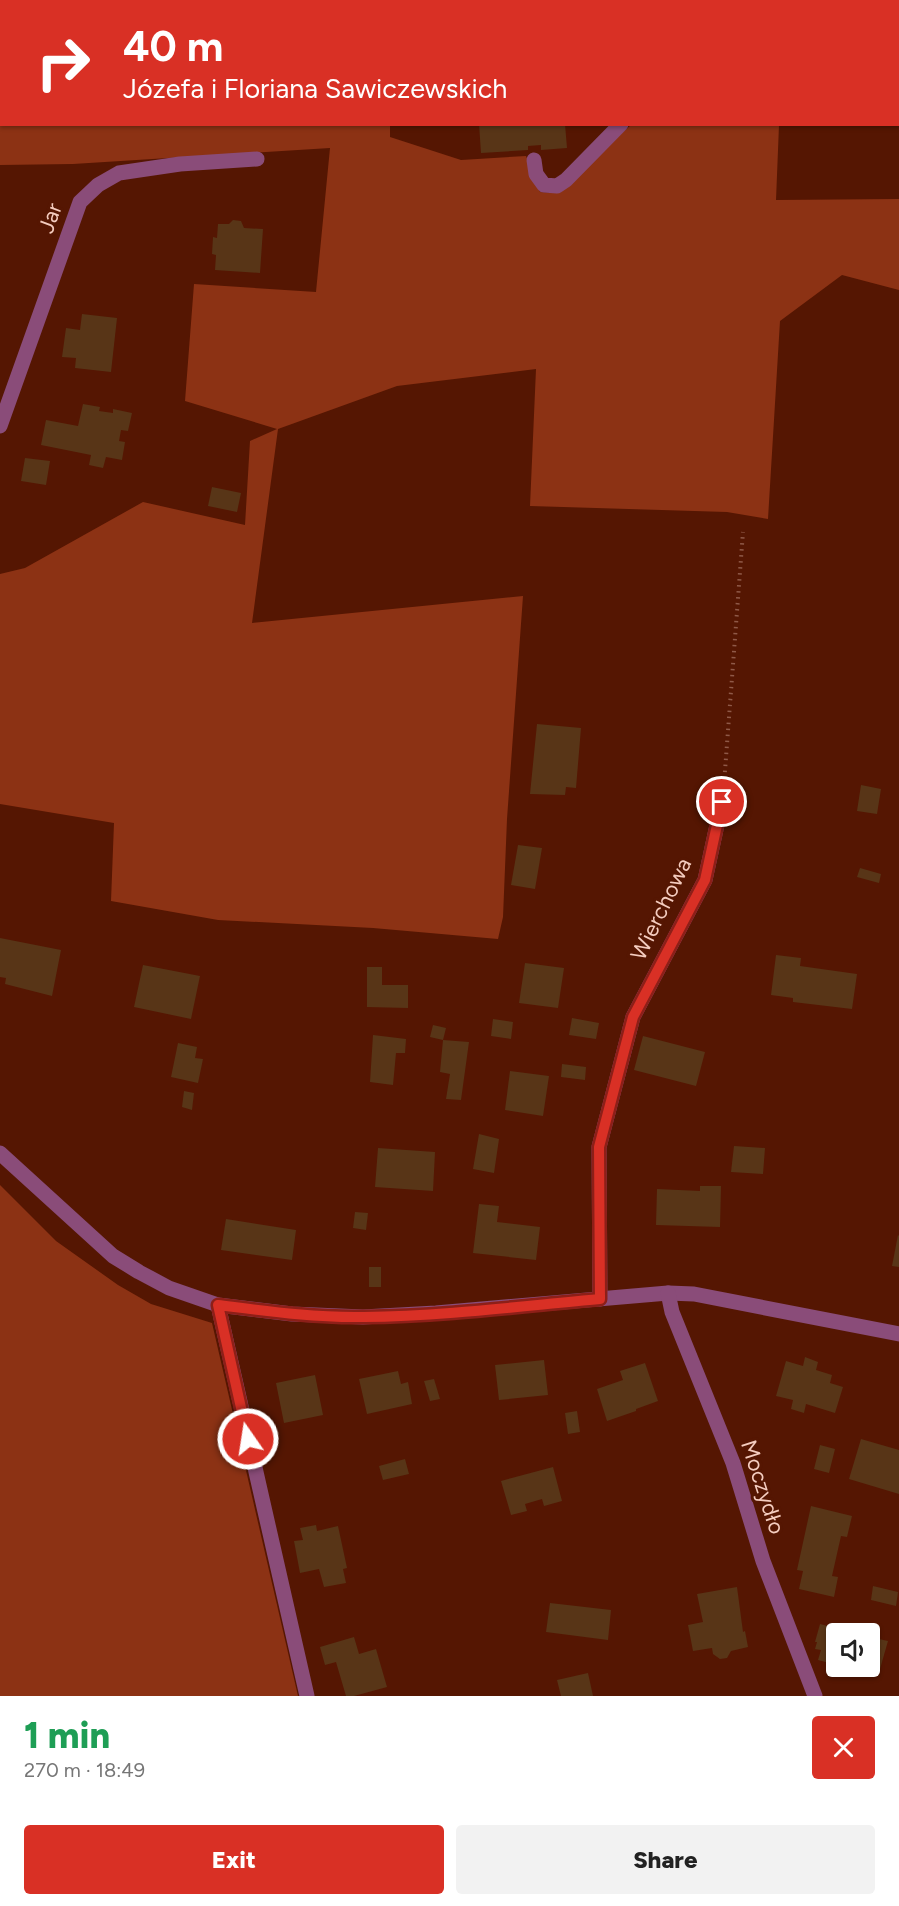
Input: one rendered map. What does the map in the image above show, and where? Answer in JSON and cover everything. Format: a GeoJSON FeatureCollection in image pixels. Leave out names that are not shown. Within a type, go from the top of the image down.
{"type":"FeatureCollection","features":[{"type":"Feature","properties":{"kind":"street"},"geometry":{"type":"LineString","coordinates":[[534,160],[540,180],[544,185],[557,186],[566,180],[619,126]]}},
{"type":"Feature","properties":{"kind":"street","name":"Jar"},"geometry":{"type":"LineString","coordinates":[[0,426],[80,202],[98,185],[118,173],[180,164],[256,159]]}},
{"type":"Feature","properties":{"kind":"street","name":"Wierchowa"},"geometry":{"type":"LineString","coordinates":[[600,1299],[599,1147],[633,1017],[705,880],[722,802]]}},
{"type":"Feature","properties":{"kind":"street"},"geometry":{"type":"LineString","coordinates":[[0,1153],[113,1256],[169,1288],[218,1305],[292,1314],[363,1317],[668,1293],[694,1294],[899,1334]]}},
{"type":"Feature","properties":{"kind":"street","name":"Moczydło"},"geometry":{"type":"LineString","coordinates":[[668,1293],[672,1312],[733,1463],[763,1561],[815,1696]]}},
{"type":"Feature","properties":{"kind":"street"},"geometry":{"type":"LineString","coordinates":[[218,1305],[307,1696]]}},
{"type":"Feature","properties":{"kind":"path"},"geometry":{"type":"LineString","coordinates":[[722,802],[742,532]]}},
{"type":"Feature","properties":{"kind":"shaded area"},"geometry":{"type":"Polygon","coordinates":[[[0,126],[390,126],[390,137],[461,160],[526,156],[540,192],[553,193],[630,126],[779,126],[776,200],[899,199],[899,290],[842,275],[780,321],[768,519],[727,512],[530,506],[536,369],[397,386],[278,429],[252,623],[523,596],[507,819],[503,917],[498,939],[373,928],[218,920],[111,901],[114,823],[0,804],[0,574],[25,568],[143,502],[245,525],[250,441],[277,429],[185,401],[194,284],[316,292],[330,148],[73,164],[0,165],[0,126]]]}},
{"type":"Feature","properties":{"kind":"shaded area"},"geometry":{"type":"Polygon","coordinates":[[[0,1185],[56,1241],[118,1285],[151,1304],[212,1323],[298,1696],[0,1696],[0,1185]]]}},
{"type":"Feature","properties":{"kind":"building"},"geometry":{"type":"Polygon","coordinates":[[[479,126],[565,126],[567,148],[541,150],[541,145],[528,146],[528,150],[481,153],[479,126]]]}},
{"type":"Feature","properties":{"kind":"building"},"geometry":{"type":"Polygon","coordinates":[[[233,220],[241,221],[244,228],[263,229],[260,273],[215,270],[216,255],[212,254],[213,237],[217,238],[218,224],[229,224],[233,220]]]}},
{"type":"Feature","properties":{"kind":"building"},"geometry":{"type":"Polygon","coordinates":[[[82,314],[117,318],[111,372],[75,368],[76,358],[62,357],[66,328],[80,330],[82,314]]]}},
{"type":"Feature","properties":{"kind":"building"},"geometry":{"type":"Polygon","coordinates":[[[83,404],[100,407],[99,411],[113,413],[113,409],[132,413],[128,431],[121,430],[119,441],[125,442],[122,460],[106,457],[103,468],[89,465],[91,455],[41,445],[46,420],[78,426],[83,404]]]}},
{"type":"Feature","properties":{"kind":"building"},"geometry":{"type":"Polygon","coordinates":[[[25,458],[50,461],[46,485],[21,481],[25,458]]]}},
{"type":"Feature","properties":{"kind":"building"},"geometry":{"type":"Polygon","coordinates":[[[212,487],[241,493],[237,512],[208,506],[212,487]]]}},
{"type":"Feature","properties":{"kind":"building"},"geometry":{"type":"Polygon","coordinates":[[[537,724],[581,728],[576,788],[566,787],[565,795],[530,794],[537,724]]]}},
{"type":"Feature","properties":{"kind":"building"},"geometry":{"type":"Polygon","coordinates":[[[861,785],[881,789],[877,814],[857,811],[861,785]]]}},
{"type":"Feature","properties":{"kind":"building"},"geometry":{"type":"Polygon","coordinates":[[[518,845],[542,848],[535,889],[511,885],[518,845]]]}},
{"type":"Feature","properties":{"kind":"building"},"geometry":{"type":"Polygon","coordinates":[[[860,868],[881,874],[879,883],[857,877],[860,868]]]}},
{"type":"Feature","properties":{"kind":"building"},"geometry":{"type":"Polygon","coordinates":[[[0,938],[61,950],[52,996],[5,984],[6,978],[0,977],[0,938]]]}},
{"type":"Feature","properties":{"kind":"building"},"geometry":{"type":"Polygon","coordinates":[[[776,955],[801,958],[800,966],[857,974],[852,1009],[793,1002],[793,998],[771,995],[776,955]]]}},
{"type":"Feature","properties":{"kind":"building"},"geometry":{"type":"Polygon","coordinates":[[[525,963],[564,968],[558,1008],[519,1003],[525,963]]]}},
{"type":"Feature","properties":{"kind":"building"},"geometry":{"type":"Polygon","coordinates":[[[143,965],[200,976],[191,1019],[134,1007],[143,965]]]}},
{"type":"Feature","properties":{"kind":"building"},"geometry":{"type":"Polygon","coordinates":[[[367,967],[382,967],[382,985],[408,985],[408,1008],[367,1007],[367,967]]]}},
{"type":"Feature","properties":{"kind":"building"},"geometry":{"type":"Polygon","coordinates":[[[572,1018],[599,1023],[596,1039],[569,1035],[572,1018]]]}},
{"type":"Feature","properties":{"kind":"building"},"geometry":{"type":"Polygon","coordinates":[[[493,1019],[513,1022],[511,1039],[491,1036],[493,1019]]]}},
{"type":"Feature","properties":{"kind":"building"},"geometry":{"type":"Polygon","coordinates":[[[433,1025],[446,1028],[443,1040],[430,1037],[433,1025]]]}},
{"type":"Feature","properties":{"kind":"building"},"geometry":{"type":"Polygon","coordinates":[[[373,1035],[406,1039],[405,1053],[396,1053],[393,1085],[370,1082],[373,1035]]]}},
{"type":"Feature","properties":{"kind":"building"},"geometry":{"type":"Polygon","coordinates":[[[643,1036],[705,1052],[696,1086],[634,1070],[643,1036]]]}},
{"type":"Feature","properties":{"kind":"building"},"geometry":{"type":"Polygon","coordinates":[[[443,1040],[469,1042],[461,1100],[446,1099],[450,1074],[440,1072],[443,1040]]]}},
{"type":"Feature","properties":{"kind":"building"},"geometry":{"type":"Polygon","coordinates":[[[178,1043],[197,1047],[195,1058],[203,1059],[198,1083],[171,1077],[178,1043]]]}},
{"type":"Feature","properties":{"kind":"building"},"geometry":{"type":"Polygon","coordinates":[[[562,1064],[586,1067],[585,1080],[561,1077],[562,1064]]]}},
{"type":"Feature","properties":{"kind":"building"},"geometry":{"type":"Polygon","coordinates":[[[510,1071],[549,1076],[543,1116],[505,1110],[510,1071]]]}},
{"type":"Feature","properties":{"kind":"building"},"geometry":{"type":"Polygon","coordinates":[[[184,1091],[194,1093],[192,1110],[182,1107],[184,1091]]]}},
{"type":"Feature","properties":{"kind":"building"},"geometry":{"type":"Polygon","coordinates":[[[479,1134],[499,1139],[494,1173],[473,1169],[479,1134]]]}},
{"type":"Feature","properties":{"kind":"building"},"geometry":{"type":"Polygon","coordinates":[[[734,1146],[765,1148],[763,1174],[731,1172],[734,1146]]]}},
{"type":"Feature","properties":{"kind":"building"},"geometry":{"type":"Polygon","coordinates":[[[378,1148],[435,1152],[433,1191],[375,1187],[378,1148]]]}},
{"type":"Feature","properties":{"kind":"building"},"geometry":{"type":"Polygon","coordinates":[[[700,1186],[721,1186],[720,1227],[656,1225],[657,1189],[700,1191],[700,1186]]]}},
{"type":"Feature","properties":{"kind":"building"},"geometry":{"type":"Polygon","coordinates":[[[479,1204],[499,1206],[497,1222],[540,1227],[536,1260],[473,1253],[479,1204]]]}},
{"type":"Feature","properties":{"kind":"building"},"geometry":{"type":"Polygon","coordinates":[[[355,1212],[368,1213],[366,1230],[353,1228],[355,1212]]]}},
{"type":"Feature","properties":{"kind":"building"},"geometry":{"type":"Polygon","coordinates":[[[226,1219],[296,1230],[292,1260],[221,1250],[226,1219]]]}},
{"type":"Feature","properties":{"kind":"building"},"geometry":{"type":"Polygon","coordinates":[[[899,1236],[899,1267],[892,1266],[899,1236]]]}},
{"type":"Feature","properties":{"kind":"building"},"geometry":{"type":"Polygon","coordinates":[[[369,1267],[381,1267],[381,1287],[369,1287],[369,1267]]]}},
{"type":"Feature","properties":{"kind":"building"},"geometry":{"type":"Polygon","coordinates":[[[805,1357],[818,1362],[816,1370],[832,1375],[830,1383],[843,1387],[835,1413],[806,1404],[804,1413],[791,1409],[793,1400],[776,1396],[786,1361],[803,1366],[805,1357]]]}},
{"type":"Feature","properties":{"kind":"building"},"geometry":{"type":"Polygon","coordinates":[[[544,1360],[548,1395],[499,1400],[495,1365],[544,1360]]]}},
{"type":"Feature","properties":{"kind":"building"},"geometry":{"type":"Polygon","coordinates":[[[645,1363],[658,1401],[607,1421],[597,1389],[623,1380],[620,1371],[645,1363]]]}},
{"type":"Feature","properties":{"kind":"building"},"geometry":{"type":"Polygon","coordinates":[[[398,1371],[401,1384],[408,1382],[412,1404],[367,1414],[359,1379],[398,1371]]]}},
{"type":"Feature","properties":{"kind":"building"},"geometry":{"type":"Polygon","coordinates":[[[315,1375],[323,1415],[284,1423],[276,1383],[315,1375]]]}},
{"type":"Feature","properties":{"kind":"building"},"geometry":{"type":"Polygon","coordinates":[[[434,1379],[440,1399],[430,1401],[424,1381],[434,1379]]]}},
{"type":"Feature","properties":{"kind":"building"},"geometry":{"type":"Polygon","coordinates":[[[577,1411],[580,1432],[568,1434],[565,1413],[577,1411]]]}},
{"type":"Feature","properties":{"kind":"building"},"geometry":{"type":"Polygon","coordinates":[[[861,1439],[899,1450],[899,1494],[849,1479],[861,1439]]]}},
{"type":"Feature","properties":{"kind":"building"},"geometry":{"type":"Polygon","coordinates":[[[820,1445],[835,1449],[829,1473],[814,1469],[820,1445]]]}},
{"type":"Feature","properties":{"kind":"building"},"geometry":{"type":"Polygon","coordinates":[[[405,1459],[409,1474],[383,1480],[379,1466],[405,1459]]]}},
{"type":"Feature","properties":{"kind":"building"},"geometry":{"type":"Polygon","coordinates":[[[553,1467],[562,1501],[544,1506],[542,1499],[525,1504],[527,1511],[511,1515],[501,1481],[553,1467]]]}},
{"type":"Feature","properties":{"kind":"building"},"geometry":{"type":"Polygon","coordinates":[[[811,1506],[852,1516],[847,1537],[841,1536],[832,1576],[838,1577],[834,1597],[799,1589],[803,1571],[797,1570],[811,1506]]]}},
{"type":"Feature","properties":{"kind":"building"},"geometry":{"type":"Polygon","coordinates":[[[316,1525],[317,1531],[338,1526],[347,1568],[343,1569],[346,1583],[324,1587],[319,1569],[300,1573],[294,1541],[303,1540],[300,1528],[316,1525]]]}},
{"type":"Feature","properties":{"kind":"building"},"geometry":{"type":"Polygon","coordinates":[[[873,1586],[898,1592],[896,1606],[871,1600],[873,1586]]]}},
{"type":"Feature","properties":{"kind":"building"},"geometry":{"type":"Polygon","coordinates":[[[737,1587],[743,1632],[745,1631],[748,1647],[731,1651],[727,1658],[720,1659],[713,1654],[712,1648],[693,1651],[688,1625],[703,1622],[697,1594],[737,1587]]]}},
{"type":"Feature","properties":{"kind":"building"},"geometry":{"type":"Polygon","coordinates":[[[550,1603],[611,1610],[608,1640],[546,1632],[550,1603]]]}},
{"type":"Feature","properties":{"kind":"building"},"geometry":{"type":"Polygon","coordinates":[[[820,1624],[826,1626],[826,1662],[818,1660],[821,1650],[815,1649],[817,1642],[815,1642],[820,1624]]]}},
{"type":"Feature","properties":{"kind":"building"},"geometry":{"type":"Polygon","coordinates":[[[354,1637],[359,1654],[376,1649],[387,1687],[346,1696],[336,1662],[325,1665],[320,1647],[354,1637]]]}},
{"type":"Feature","properties":{"kind":"building"},"geometry":{"type":"Polygon","coordinates":[[[880,1639],[888,1641],[880,1669],[880,1639]]]}},
{"type":"Feature","properties":{"kind":"building"},"geometry":{"type":"Polygon","coordinates":[[[588,1673],[593,1696],[561,1696],[557,1680],[588,1673]]]}},
{"type":"Feature","properties":{"kind":"route"},"geometry":{"type":"LineString","coordinates":[[248,1439],[218,1305],[292,1314],[363,1317],[600,1299],[599,1147],[633,1017],[705,880],[722,802]]}}]}
